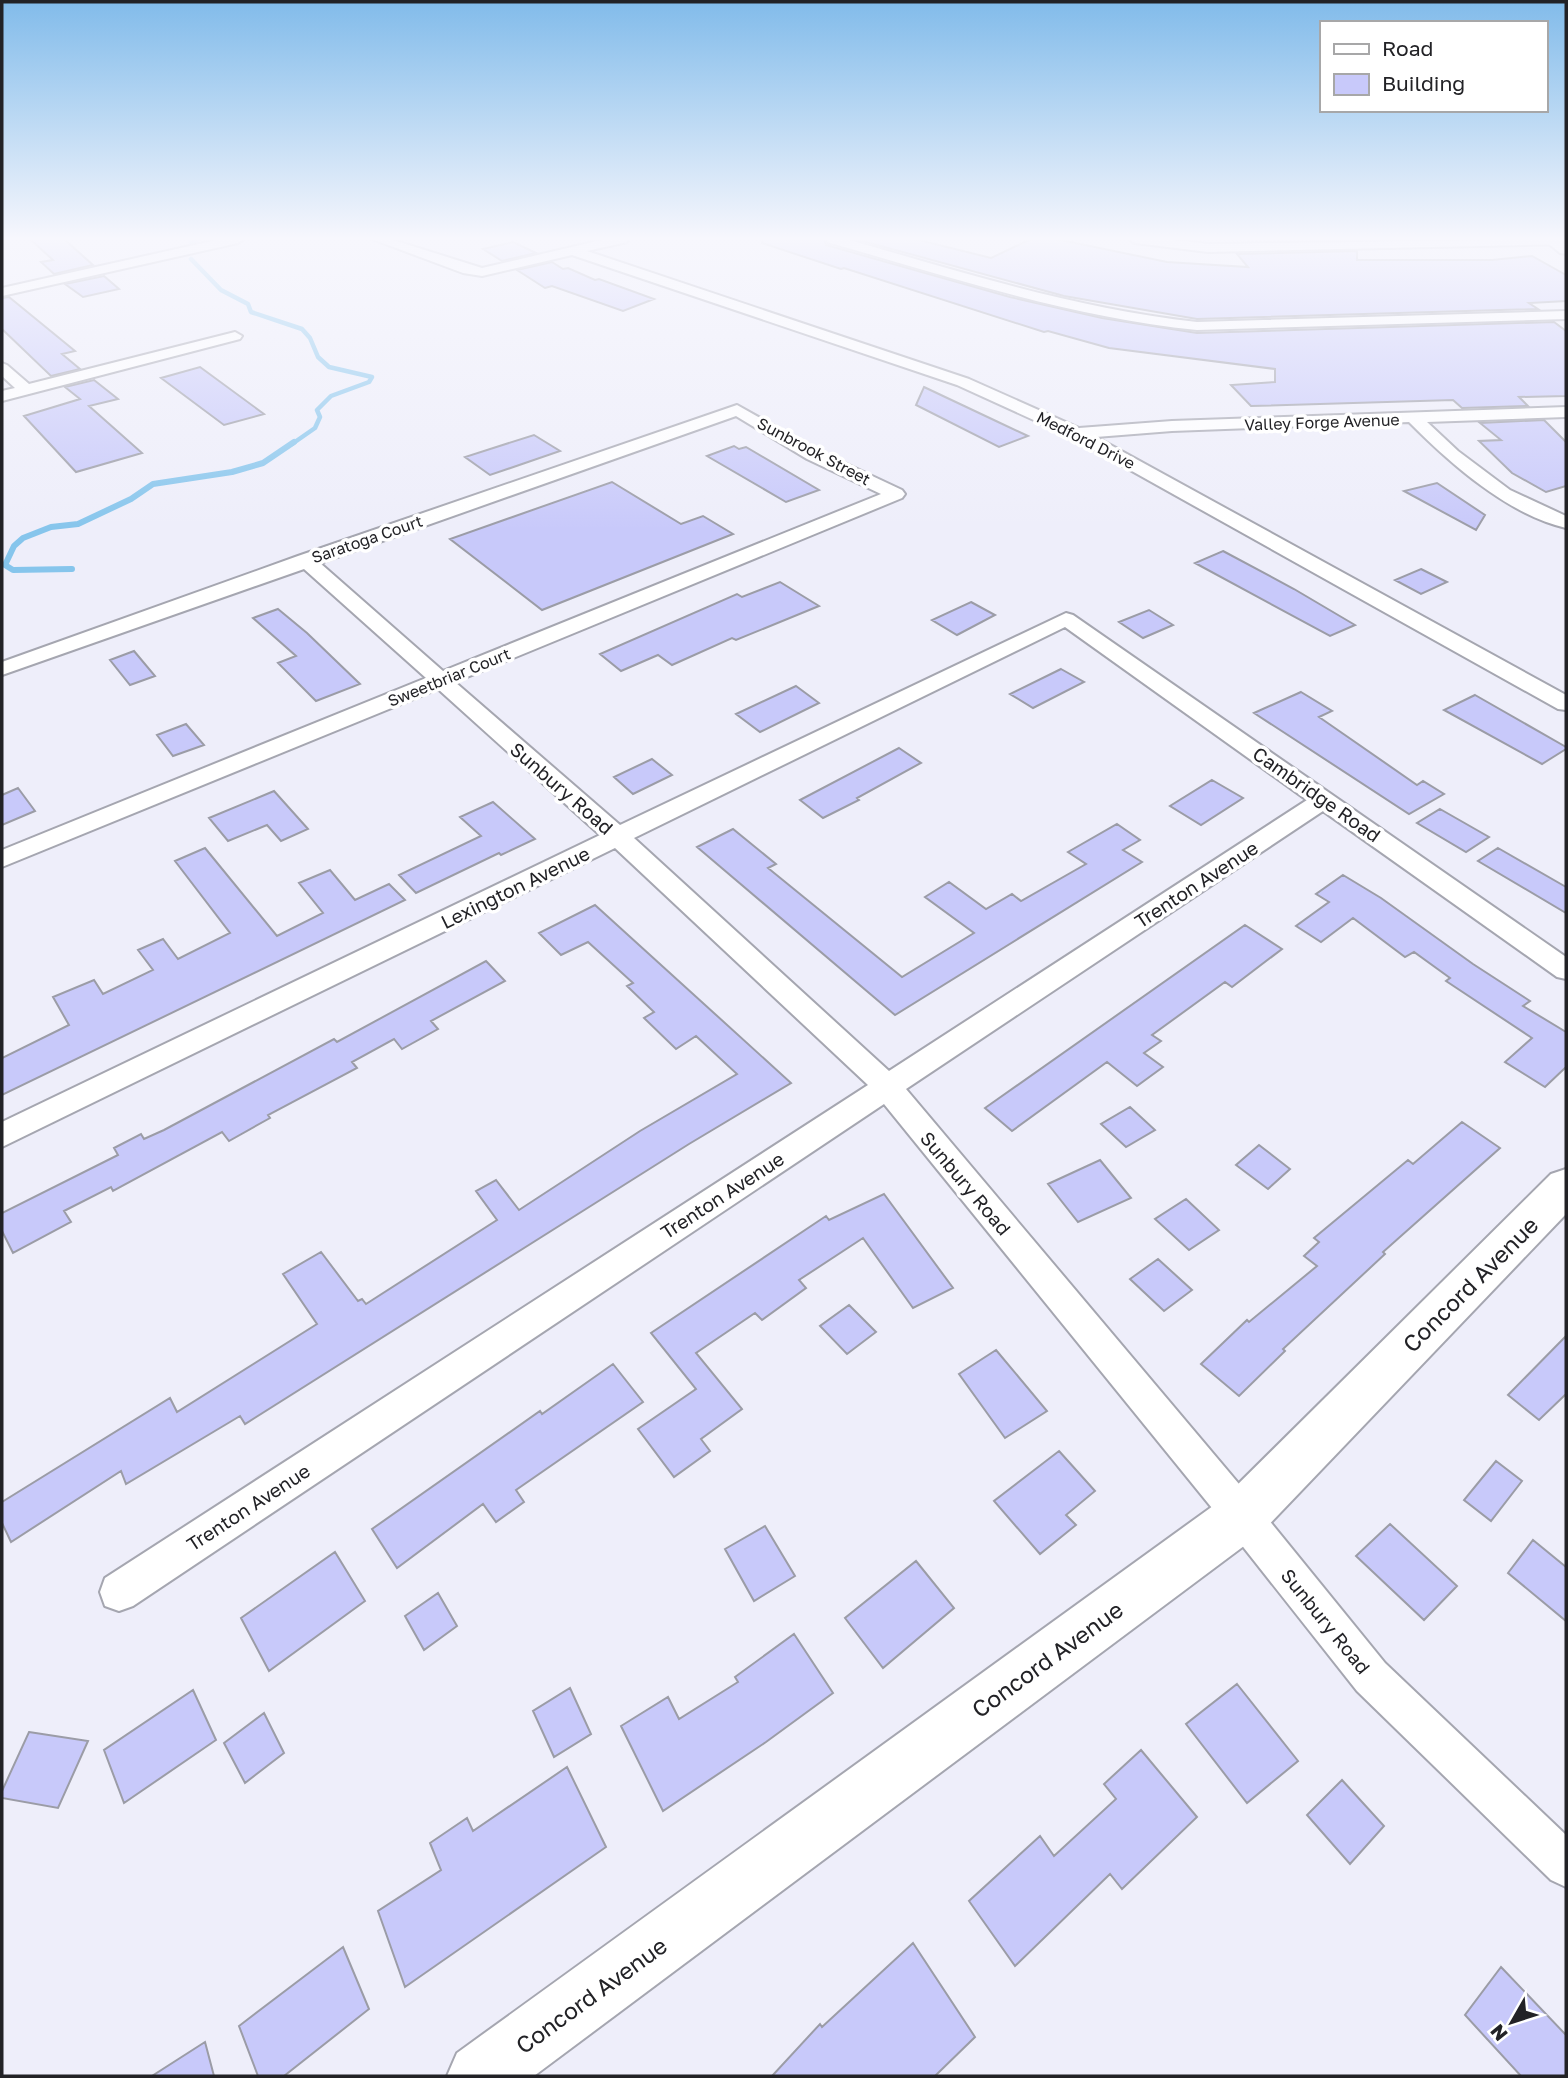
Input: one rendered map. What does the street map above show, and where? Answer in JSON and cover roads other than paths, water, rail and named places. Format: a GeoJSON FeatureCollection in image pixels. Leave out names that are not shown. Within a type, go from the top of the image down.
{"type":"FeatureCollection","features":[{"type":"Feature","properties":{"kind":"street","name":"Medford Drive"},"geometry":{"type":"LineString","coordinates":[[826,336],[963,382],[1077,433],[1566,704]]}},
{"type":"Feature","properties":{"kind":"street"},"geometry":{"type":"LineString","coordinates":[[2,396],[235,337]]}},
{"type":"Feature","properties":{"kind":"street"},"geometry":{"type":"LineString","coordinates":[[2,368],[26,390]]}},
{"type":"Feature","properties":{"kind":"street","name":"Sunbrook Street"},"geometry":{"type":"LineString","coordinates":[[732,411],[737,410],[813,455],[896,494]]}},
{"type":"Feature","properties":{"kind":"street","name":"Saratoga Court"},"geometry":{"type":"LineString","coordinates":[[2,669],[732,411]]}},
{"type":"Feature","properties":{"kind":"street","name":"Valley Forge Avenue"},"geometry":{"type":"LineString","coordinates":[[1077,433],[1172,426],[1566,412]]}},
{"type":"Feature","properties":{"kind":"street"},"geometry":{"type":"LineString","coordinates":[[1415,419],[1452,455],[1504,494],[1566,523]]}},
{"type":"Feature","properties":{"kind":"street","name":"Sweetbriar Court"},"geometry":{"type":"LineString","coordinates":[[2,859],[896,494]]}},
{"type":"Feature","properties":{"kind":"street","name":"Sunbury Road"},"geometry":{"type":"LineString","coordinates":[[305,561],[618,837],[861,1059],[1242,1516],[1371,1677],[1566,1865]]}},
{"type":"Feature","properties":{"kind":"street","name":"Cambridge Road"},"geometry":{"type":"LineString","coordinates":[[1066,620],[1566,970]]}},
{"type":"Feature","properties":{"kind":"street","name":"Lexington Avenue"},"geometry":{"type":"LineString","coordinates":[[2,1135],[1066,620]]}},
{"type":"Feature","properties":{"kind":"street","name":"Trenton Avenue"},"geometry":{"type":"LineString","coordinates":[[119,1591],[1325,799]]}},
{"type":"Feature","properties":{"kind":"street","name":"Concord Avenue"},"geometry":{"type":"LineString","coordinates":[[480,2076],[1242,1516],[1566,1186]]}},
{"type":"Feature","properties":{"kind":"waterway"},"geometry":{"type":"LineString","coordinates":[[292,444],[315,428],[320,417],[317,410],[331,396],[369,382],[372,377],[329,367],[318,357],[308,336]]}},
{"type":"Feature","properties":{"kind":"waterway"},"geometry":{"type":"LineString","coordinates":[[72,569],[13,570],[5,565],[14,546],[23,538],[51,527],[78,524],[131,499],[153,484],[232,472],[263,463],[294,442]]}}]}
